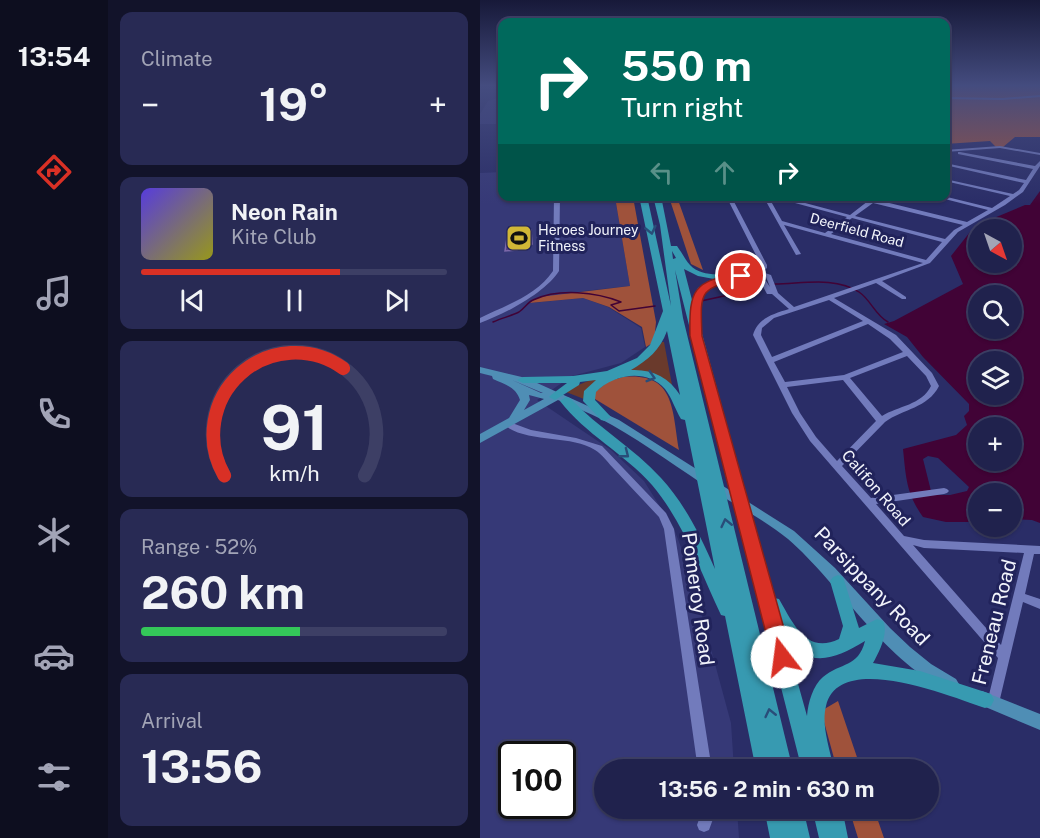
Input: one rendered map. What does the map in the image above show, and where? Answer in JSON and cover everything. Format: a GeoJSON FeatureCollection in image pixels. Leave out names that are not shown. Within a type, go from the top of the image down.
{"type":"FeatureCollection","features":[{"type":"Feature","properties":{"kind":"highway"},"geometry":{"type":"LineString","coordinates":[[644,201],[764,759]]}},
{"type":"Feature","properties":{"kind":"highway"},"geometry":{"type":"LineString","coordinates":[[658,201],[678,318],[780,759]]}},
{"type":"Feature","properties":{"kind":"highway"},"geometry":{"type":"LineString","coordinates":[[664,225],[670,233],[809,759]]}},
{"type":"Feature","properties":{"kind":"highway"},"geometry":{"type":"LineString","coordinates":[[674,248],[687,267],[700,274],[719,276],[750,274]]}},
{"type":"Feature","properties":{"kind":"highway"},"geometry":{"type":"LineString","coordinates":[[696,336],[695,304],[700,292],[716,280],[750,274]]}},
{"type":"Feature","properties":{"kind":"highway"},"geometry":{"type":"LineString","coordinates":[[520,383],[581,380],[627,366],[646,357],[660,338],[668,307]]}},
{"type":"Feature","properties":{"kind":"highway"},"geometry":{"type":"LineString","coordinates":[[605,417],[589,401],[588,394],[592,388],[612,376],[638,374],[652,376],[664,382],[691,426]]}},
{"type":"Feature","properties":{"kind":"highway"},"geometry":{"type":"LineString","coordinates":[[581,380],[560,399],[644,469],[667,493],[687,526],[707,572],[735,624]]}},
{"type":"Feature","properties":{"kind":"highway"},"geometry":{"type":"LineString","coordinates":[[838,581],[851,626],[846,644]]}},
{"type":"Feature","properties":{"kind":"highway"},"geometry":{"type":"LineString","coordinates":[[765,589],[791,635],[798,644],[809,650],[821,652],[834,650],[877,626]]}},
{"type":"Feature","properties":{"kind":"highway"},"geometry":{"type":"LineString","coordinates":[[822,759],[816,729],[819,698],[824,688],[835,677],[855,670],[871,654],[877,626]]}},
{"type":"Feature","properties":{"kind":"highway"},"geometry":{"type":"LineString","coordinates":[[855,670],[889,673],[989,701]]}},
{"type":"Feature","properties":{"kind":"highway"},"geometry":{"type":"LineString","coordinates":[[776,819],[780,838]]}},
{"type":"Feature","properties":{"kind":"highway"},"geometry":{"type":"LineString","coordinates":[[796,819],[800,838]]}},
{"type":"Feature","properties":{"kind":"highway"},"geometry":{"type":"LineString","coordinates":[[825,819],[829,838]]}},
{"type":"Feature","properties":{"kind":"highway"},"geometry":{"type":"LineString","coordinates":[[834,819],[838,838]]}},
{"type":"Feature","properties":{"kind":"main road","name":"Parsippany Road"},"geometry":{"type":"LineString","coordinates":[[485,371],[520,383],[540,396],[560,399],[605,417],[645,440],[806,546],[897,647],[928,670],[989,701],[1040,722]]}},
{"type":"Feature","properties":{"kind":"main road"},"geometry":{"type":"LineString","coordinates":[[509,423],[521,410],[525,400],[520,383]]}},
{"type":"Feature","properties":{"kind":"main road"},"geometry":{"type":"LineString","coordinates":[[480,439],[560,399]]}},
{"type":"Feature","properties":{"kind":"street"},"geometry":{"type":"LineString","coordinates":[[1005,147],[1011,140]]}},
{"type":"Feature","properties":{"kind":"street"},"geometry":{"type":"LineString","coordinates":[[950,150],[1005,147],[1040,154]]}},
{"type":"Feature","properties":{"kind":"street"},"geometry":{"type":"LineString","coordinates":[[791,311],[928,262],[945,241],[967,224],[1015,196],[1028,182],[1038,165],[950,150]]}},
{"type":"Feature","properties":{"kind":"street"},"geometry":{"type":"LineString","coordinates":[[950,165],[1028,182]]}},
{"type":"Feature","properties":{"kind":"street"},"geometry":{"type":"LineString","coordinates":[[1032,174],[1040,176]]}},
{"type":"Feature","properties":{"kind":"street"},"geometry":{"type":"LineString","coordinates":[[950,181],[1015,196]]}},
{"type":"Feature","properties":{"kind":"street"},"geometry":{"type":"LineString","coordinates":[[950,200],[993,210]]}},
{"type":"Feature","properties":{"kind":"street"},"geometry":{"type":"LineString","coordinates":[[480,321],[544,286],[554,277],[557,201]]}},
{"type":"Feature","properties":{"kind":"street"},"geometry":{"type":"LineString","coordinates":[[730,201],[759,266],[750,274]]}},
{"type":"Feature","properties":{"kind":"street"},"geometry":{"type":"LineString","coordinates":[[768,201],[798,254]]}},
{"type":"Feature","properties":{"kind":"street"},"geometry":{"type":"LineString","coordinates":[[790,201],[945,241]]}},
{"type":"Feature","properties":{"kind":"street"},"geometry":{"type":"LineString","coordinates":[[827,234],[872,201],[967,224]]}},
{"type":"Feature","properties":{"kind":"street","name":"Deerfield Road"},"geometry":{"type":"LineString","coordinates":[[780,222],[928,262]]}},
{"type":"Feature","properties":{"kind":"street"},"geometry":{"type":"LineString","coordinates":[[750,274],[762,280],[770,295],[791,311]]}},
{"type":"Feature","properties":{"kind":"street"},"geometry":{"type":"LineString","coordinates":[[750,274],[768,276],[775,294],[791,311]]}},
{"type":"Feature","properties":{"kind":"street"},"geometry":{"type":"LineString","coordinates":[[877,281],[904,298]]}},
{"type":"Feature","properties":{"kind":"street"},"geometry":{"type":"LineString","coordinates":[[829,297],[893,337],[929,375],[934,388],[924,399],[881,421],[837,466]]}},
{"type":"Feature","properties":{"kind":"street","name":"Califon Road"},"geometry":{"type":"LineString","coordinates":[[791,311],[763,323],[757,335],[802,424],[1004,656]]}},
{"type":"Feature","properties":{"kind":"street"},"geometry":{"type":"LineString","coordinates":[[769,361],[867,322]]}},
{"type":"Feature","properties":{"kind":"street"},"geometry":{"type":"LineString","coordinates":[[782,385],[845,377],[907,353]]}},
{"type":"Feature","properties":{"kind":"street"},"geometry":{"type":"LineString","coordinates":[[845,377],[881,421]]}},
{"type":"Feature","properties":{"kind":"street","name":"Pomeroy Road"},"geometry":{"type":"LineString","coordinates":[[509,423],[528,433],[588,443],[599,448],[663,515],[669,529],[703,759]]}},
{"type":"Feature","properties":{"kind":"street"},"geometry":{"type":"LineString","coordinates":[[868,502],[944,491]]}},
{"type":"Feature","properties":{"kind":"street"},"geometry":{"type":"LineString","coordinates":[[901,539],[924,544],[1035,550]]}},
{"type":"Feature","properties":{"kind":"street","name":"Freneau Road"},"geometry":{"type":"LineString","coordinates":[[989,701],[1004,656],[1019,596],[1035,550]]}},
{"type":"Feature","properties":{"kind":"street"},"geometry":{"type":"LineString","coordinates":[[1019,596],[1040,604]]}},
{"type":"Feature","properties":{"kind":"street"},"geometry":{"type":"LineString","coordinates":[[704,825],[706,819]]}},
{"type":"Feature","properties":{"kind":"shaded area"},"geometry":{"type":"Polygon","coordinates":[[[950,125],[1040,125],[1040,137],[1015,137],[1003,147],[996,147],[990,141],[950,144],[950,125]]]}},
{"type":"Feature","properties":{"kind":"shaded area"},"geometry":{"type":"Polygon","coordinates":[[[498,172],[498,201],[616,201],[630,286],[584,291],[531,303],[583,298],[608,307],[641,328],[645,347],[621,363],[572,376],[537,400],[611,450],[644,481],[674,529],[689,568],[731,723],[733,759],[594,759],[594,819],[738,819],[739,838],[480,838],[480,173],[498,172]]]}},
{"type":"Feature","properties":{"kind":"shaded area"},"geometry":{"type":"Polygon","coordinates":[[[1040,191],[1040,523],[1022,520],[1022,483],[968,483],[968,486],[938,458],[928,456],[923,459],[932,495],[950,495],[968,489],[968,522],[946,522],[923,517],[910,492],[903,449],[956,435],[967,425],[964,416],[969,411],[969,405],[1022,405],[1022,351],[968,351],[968,403],[923,357],[907,337],[884,324],[894,321],[963,284],[951,256],[968,235],[968,273],[1022,273],[1022,219],[992,219],[1030,205],[1040,191]]]}},
{"type":"Feature","properties":{"kind":"shaded area"},"geometry":{"type":"Polygon","coordinates":[[[616,201],[634,201],[656,322],[654,342],[646,347],[642,327],[609,307],[583,298],[529,303],[539,297],[630,286],[616,201]]]}},
{"type":"Feature","properties":{"kind":"shaded area"},"geometry":{"type":"Polygon","coordinates":[[[670,201],[678,201],[703,270],[691,264],[670,201]]]}},
{"type":"Feature","properties":{"kind":"shaded area"},"geometry":{"type":"Polygon","coordinates":[[[664,342],[672,385],[667,381],[626,372],[584,399],[566,392],[578,385],[642,361],[664,342]]]}},
{"type":"Feature","properties":{"kind":"shaded area"},"geometry":{"type":"Polygon","coordinates":[[[623,377],[640,377],[662,387],[672,408],[679,450],[595,399],[594,393],[609,381],[623,377]]]}},
{"type":"Feature","properties":{"kind":"shaded area"},"geometry":{"type":"Polygon","coordinates":[[[838,701],[858,759],[834,759],[821,711],[838,701]]]}},
{"type":"Feature","properties":{"kind":"shaded area"},"geometry":{"type":"Polygon","coordinates":[[[852,819],[877,819],[884,838],[858,838],[852,819]]]}},
{"type":"Feature","properties":{"kind":"building","name":"Heroes Journey Fitness"},"geometry":{"type":"Polygon","coordinates":[[[531,230],[532,244],[517,245],[517,250],[505,251],[508,232],[531,230]]]}},
{"type":"Feature","properties":{"kind":"waterway"},"geometry":{"type":"LineString","coordinates":[[775,284],[829,282],[850,287],[863,295],[888,322]]}},
{"type":"Feature","properties":{"kind":"waterway"},"geometry":{"type":"LineString","coordinates":[[701,301],[733,294],[745,287],[761,283]]}},
{"type":"Feature","properties":{"kind":"waterway"},"geometry":{"type":"LineString","coordinates":[[493,322],[519,312],[533,300],[554,294],[577,293],[600,296],[621,302],[611,305],[619,311],[655,306]]}},
{"type":"Feature","properties":{"kind":"place","name":"Heroes Journey Fitness"},"geometry":{"type":"Point","coordinates":[519,238]}},
{"type":"Feature","properties":{"kind":"route"},"geometry":{"type":"LineString","coordinates":[[741,276],[716,280],[700,292],[695,304],[696,336],[782,657]]}}]}
